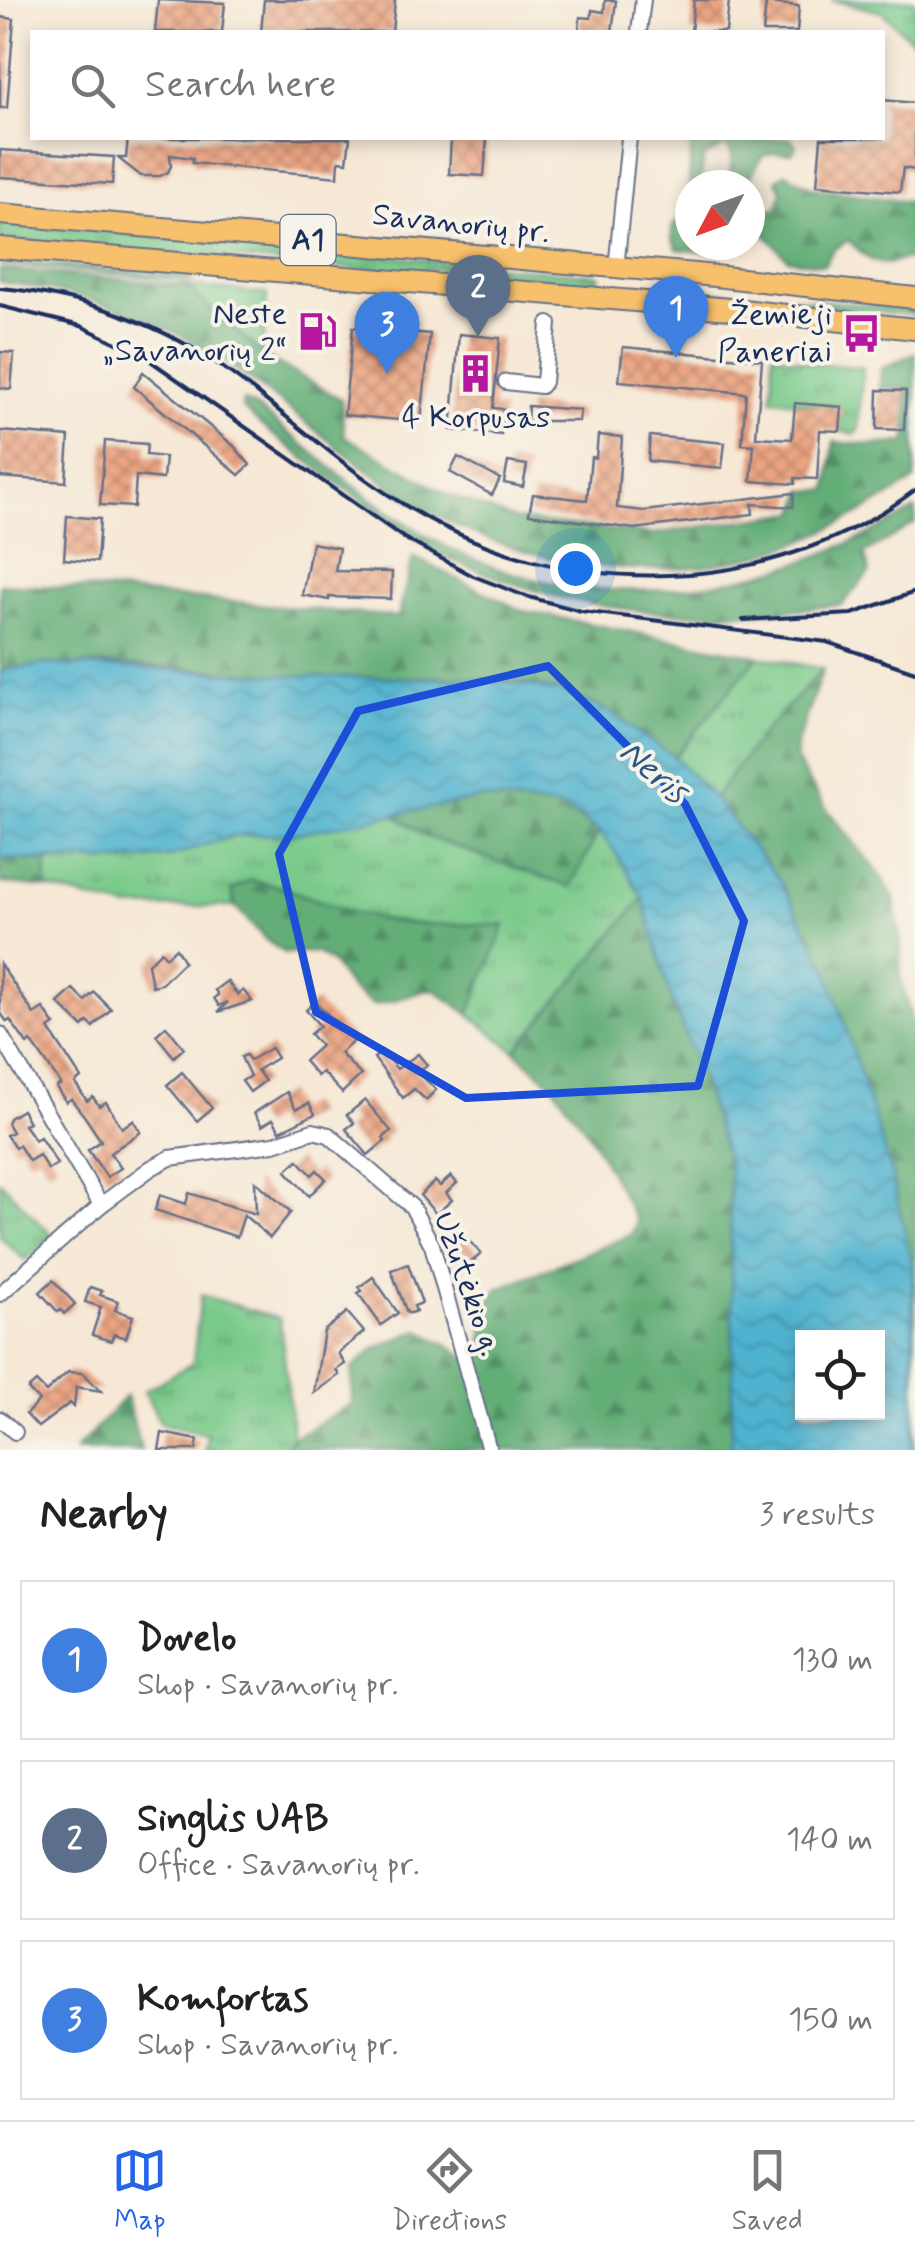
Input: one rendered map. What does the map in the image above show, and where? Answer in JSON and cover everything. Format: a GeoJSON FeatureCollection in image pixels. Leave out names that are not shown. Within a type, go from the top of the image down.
{"type":"FeatureCollection","features":[{"type":"Feature","properties":{"kind":"highway","name":"Savanorių pr."},"geometry":{"type":"LineString","coordinates":[[0,214],[915,298]]}},
{"type":"Feature","properties":{"kind":"highway","name":"Savanorių pr."},"geometry":{"type":"LineString","coordinates":[[0,248],[915,328]]}},
{"type":"Feature","properties":{"kind":"highway"},"geometry":{"type":"LineString","coordinates":[[613,300],[616,268]]}},
{"type":"Feature","properties":{"kind":"street"},"geometry":{"type":"LineString","coordinates":[[640,30],[643,0]]}},
{"type":"Feature","properties":{"kind":"street"},"geometry":{"type":"LineString","coordinates":[[616,268],[628,140]]}},
{"type":"Feature","properties":{"kind":"street"},"geometry":{"type":"LineString","coordinates":[[506,382],[541,386],[544,382],[549,324]]}},
{"type":"Feature","properties":{"kind":"street"},"geometry":{"type":"LineString","coordinates":[[0,1034],[101,1204]]}},
{"type":"Feature","properties":{"kind":"street","name":"Užutėkio g."},"geometry":{"type":"LineString","coordinates":[[0,1294],[101,1204],[170,1158],[274,1144],[312,1131],[330,1136],[412,1207],[432,1245],[489,1450]]}},
{"type":"Feature","properties":{"kind":"street"},"geometry":{"type":"LineString","coordinates":[[0,1420],[15,1432]]}},
{"type":"Feature","properties":{"kind":"highlighted area"},"geometry":{"type":"Polygon","coordinates":[[[548,666],[685,804],[744,921],[698,1086],[466,1098],[316,1012],[279,854],[358,711],[548,666]]]}},
{"type":"Feature","properties":{"kind":"green space"},"geometry":{"type":"Polygon","coordinates":[[[831,0],[915,0],[915,43],[882,12],[831,0]]]}},
{"type":"Feature","properties":{"kind":"green space"},"geometry":{"type":"Polygon","coordinates":[[[695,140],[792,140],[796,146],[792,153],[762,156],[754,170],[730,170],[732,155],[727,145],[704,157],[702,170],[690,170],[695,140]]]}},
{"type":"Feature","properties":{"kind":"green space"},"geometry":{"type":"Polygon","coordinates":[[[786,173],[813,188],[915,203],[915,259],[878,262],[848,240],[833,250],[824,265],[788,259],[765,235],[765,211],[778,207],[782,191],[776,180],[786,173]]]}},
{"type":"Feature","properties":{"kind":"green space"},"geometry":{"type":"Polygon","coordinates":[[[0,222],[600,277],[595,283],[442,269],[394,272],[0,239],[0,222]]]}},
{"type":"Feature","properties":{"kind":"green space"},"geometry":{"type":"Polygon","coordinates":[[[0,260],[182,276],[194,281],[0,264],[0,260]]]}},
{"type":"Feature","properties":{"kind":"green space"},"geometry":{"type":"Polygon","coordinates":[[[0,269],[184,285],[263,355],[341,399],[344,436],[447,494],[515,520],[653,534],[797,512],[804,491],[828,490],[834,442],[907,442],[907,389],[880,387],[881,369],[915,353],[915,480],[821,533],[741,559],[643,569],[544,556],[451,523],[409,499],[236,369],[174,332],[89,299],[0,282],[0,269]]]}},
{"type":"Feature","properties":{"kind":"green space"},"geometry":{"type":"Polygon","coordinates":[[[184,285],[267,294],[263,355],[184,285]]]}},
{"type":"Feature","properties":{"kind":"green space"},"geometry":{"type":"Polygon","coordinates":[[[637,285],[915,309],[915,315],[640,292],[637,285]]]}},
{"type":"Feature","properties":{"kind":"green space"},"geometry":{"type":"Polygon","coordinates":[[[773,353],[810,363],[863,368],[858,430],[854,434],[840,431],[841,407],[772,399],[773,353]]]}},
{"type":"Feature","properties":{"kind":"green space"},"geometry":{"type":"Polygon","coordinates":[[[243,401],[421,533],[504,571],[564,585],[624,590],[685,588],[746,578],[805,561],[861,538],[915,509],[915,523],[864,554],[870,572],[842,605],[708,614],[578,601],[534,590],[441,555],[268,431],[242,408],[243,401]]]}},
{"type":"Feature","properties":{"kind":"green space"},"geometry":{"type":"Polygon","coordinates":[[[413,557],[523,611],[758,656],[674,757],[618,718],[572,695],[498,680],[320,677],[119,665],[0,671],[0,584],[398,617],[413,557]]]}},
{"type":"Feature","properties":{"kind":"green space"},"geometry":{"type":"Polygon","coordinates":[[[758,656],[823,669],[762,734],[714,798],[674,758],[758,656]]]}},
{"type":"Feature","properties":{"kind":"green space"},"geometry":{"type":"Polygon","coordinates":[[[823,669],[797,743],[796,761],[825,807],[879,873],[894,898],[901,942],[900,977],[915,1033],[915,1450],[911,1450],[914,1419],[780,881],[714,798],[762,734],[823,669]]]}},
{"type":"Feature","properties":{"kind":"green space"},"geometry":{"type":"Polygon","coordinates":[[[482,798],[561,807],[599,831],[570,887],[425,836],[392,813],[482,798]]]}},
{"type":"Feature","properties":{"kind":"green space"},"geometry":{"type":"Polygon","coordinates":[[[392,813],[425,836],[570,887],[599,831],[643,898],[515,1051],[469,1014],[504,925],[393,922],[250,880],[232,890],[234,906],[126,908],[46,888],[47,861],[124,861],[172,856],[231,836],[299,833],[392,813]]]}},
{"type":"Feature","properties":{"kind":"green space"},"geometry":{"type":"Polygon","coordinates":[[[0,859],[47,861],[46,888],[0,883],[0,859]]]}},
{"type":"Feature","properties":{"kind":"green space"},"geometry":{"type":"Polygon","coordinates":[[[250,880],[394,922],[505,925],[469,1014],[433,989],[373,1005],[351,989],[331,962],[316,952],[285,953],[266,940],[235,906],[232,890],[250,880]]]}},
{"type":"Feature","properties":{"kind":"green space"},"geometry":{"type":"Polygon","coordinates":[[[643,898],[672,1001],[698,1067],[729,1166],[731,1450],[284,1450],[293,1438],[352,1404],[352,1369],[374,1349],[419,1330],[466,1358],[481,1355],[485,1309],[497,1289],[631,1235],[637,1222],[589,1134],[552,1084],[515,1051],[643,898]]]}},
{"type":"Feature","properties":{"kind":"green space"},"geometry":{"type":"Polygon","coordinates":[[[0,1181],[53,1237],[25,1260],[0,1237],[0,1181]]]}},
{"type":"Feature","properties":{"kind":"green space"},"geometry":{"type":"Polygon","coordinates":[[[201,1295],[280,1319],[293,1438],[284,1450],[205,1450],[208,1435],[161,1424],[144,1391],[193,1363],[201,1295]]]}},
{"type":"Feature","properties":{"kind":"green space"},"geometry":{"type":"Polygon","coordinates":[[[126,1396],[141,1450],[76,1450],[126,1396]]]}},
{"type":"Feature","properties":{"kind":"water","name":"Neris"},"geometry":{"type":"Polygon","coordinates":[[[46,664],[320,677],[487,679],[557,690],[608,711],[674,757],[714,798],[780,881],[827,968],[891,1172],[912,1263],[911,1450],[731,1450],[729,1166],[698,1067],[672,1001],[643,898],[599,831],[580,817],[560,807],[482,798],[299,833],[231,836],[172,856],[124,861],[0,859],[0,671],[46,664]]]}},
{"type":"Feature","properties":{"kind":"building"},"geometry":{"type":"Polygon","coordinates":[[[158,0],[225,3],[222,30],[155,30],[158,0]]]}},
{"type":"Feature","properties":{"kind":"building"},"geometry":{"type":"Polygon","coordinates":[[[264,0],[395,0],[392,30],[261,30],[264,0]]]}},
{"type":"Feature","properties":{"kind":"building"},"geometry":{"type":"Polygon","coordinates":[[[605,0],[616,1],[612,30],[579,30],[580,17],[591,18],[592,10],[604,12],[605,0]]]}},
{"type":"Feature","properties":{"kind":"building"},"geometry":{"type":"Polygon","coordinates":[[[694,0],[729,0],[726,30],[691,30],[694,0]]]}},
{"type":"Feature","properties":{"kind":"building"},"geometry":{"type":"Polygon","coordinates":[[[766,3],[799,6],[797,30],[763,30],[766,3]]]}},
{"type":"Feature","properties":{"kind":"building"},"geometry":{"type":"Polygon","coordinates":[[[0,17],[14,19],[7,108],[0,108],[0,17]]]}},
{"type":"Feature","properties":{"kind":"building"},"geometry":{"type":"Polygon","coordinates":[[[885,100],[915,103],[915,170],[903,168],[900,192],[817,185],[821,140],[885,140],[885,100]]]}},
{"type":"Feature","properties":{"kind":"building"},"geometry":{"type":"Polygon","coordinates":[[[128,140],[350,140],[347,162],[339,161],[338,177],[192,163],[193,158],[170,155],[168,172],[141,176],[118,158],[126,158],[128,140]]]}},
{"type":"Feature","properties":{"kind":"building"},"geometry":{"type":"Polygon","coordinates":[[[451,140],[487,140],[484,176],[449,174],[451,140]]]}},
{"type":"Feature","properties":{"kind":"building"},"geometry":{"type":"Polygon","coordinates":[[[0,150],[114,157],[112,184],[0,177],[0,150]]]}},
{"type":"Feature","properties":{"kind":"building"},"geometry":{"type":"Polygon","coordinates":[[[353,327],[430,334],[421,422],[344,415],[353,327]]]}},
{"type":"Feature","properties":{"kind":"building","name":"4 Korpusas"},"geometry":{"type":"Polygon","coordinates":[[[459,334],[500,338],[493,408],[503,409],[501,435],[451,430],[459,334]]]}},
{"type":"Feature","properties":{"kind":"building"},"geometry":{"type":"Polygon","coordinates":[[[623,347],[762,360],[756,437],[792,439],[795,403],[842,407],[840,431],[820,430],[817,479],[795,478],[795,484],[751,481],[754,445],[742,444],[746,393],[619,381],[623,347]]]}},
{"type":"Feature","properties":{"kind":"building"},"geometry":{"type":"Polygon","coordinates":[[[0,352],[14,353],[11,389],[0,388],[0,352]]]}},
{"type":"Feature","properties":{"kind":"building"},"geometry":{"type":"Polygon","coordinates":[[[143,372],[234,446],[250,465],[239,475],[134,387],[143,372]]]}},
{"type":"Feature","properties":{"kind":"building"},"geometry":{"type":"Polygon","coordinates":[[[878,390],[906,391],[904,430],[877,429],[878,390]]]}},
{"type":"Feature","properties":{"kind":"building"},"geometry":{"type":"Polygon","coordinates":[[[528,406],[580,410],[579,421],[527,421],[528,406]]]}},
{"type":"Feature","properties":{"kind":"building"},"geometry":{"type":"Polygon","coordinates":[[[1,431],[69,437],[66,482],[0,477],[1,431]]]}},
{"type":"Feature","properties":{"kind":"building"},"geometry":{"type":"Polygon","coordinates":[[[598,435],[622,437],[617,508],[644,511],[794,493],[793,507],[752,504],[753,514],[634,529],[529,514],[533,494],[587,500],[591,457],[596,458],[598,435]]]}},
{"type":"Feature","properties":{"kind":"building"},"geometry":{"type":"Polygon","coordinates":[[[650,436],[725,443],[722,468],[648,461],[650,436]]]}},
{"type":"Feature","properties":{"kind":"building"},"geometry":{"type":"Polygon","coordinates":[[[105,441],[147,444],[146,455],[165,457],[163,479],[136,476],[134,507],[100,505],[105,441]]]}},
{"type":"Feature","properties":{"kind":"building"},"geometry":{"type":"Polygon","coordinates":[[[458,457],[500,479],[492,495],[450,472],[458,457]]]}},
{"type":"Feature","properties":{"kind":"building"},"geometry":{"type":"Polygon","coordinates":[[[508,462],[527,465],[523,487],[504,483],[508,462]]]}},
{"type":"Feature","properties":{"kind":"building"},"geometry":{"type":"Polygon","coordinates":[[[67,516],[100,519],[97,562],[64,559],[67,516]]]}},
{"type":"Feature","properties":{"kind":"building"},"geometry":{"type":"Polygon","coordinates":[[[312,543],[339,548],[335,571],[392,572],[391,599],[329,600],[302,595],[312,543]]]}},
{"type":"Feature","properties":{"kind":"building"},"geometry":{"type":"Polygon","coordinates":[[[176,948],[184,962],[161,984],[152,986],[148,964],[161,951],[166,957],[176,948]]]}},
{"type":"Feature","properties":{"kind":"building"},"geometry":{"type":"Polygon","coordinates":[[[0,964],[34,1014],[43,1008],[55,1025],[49,1029],[81,1078],[75,1083],[87,1101],[93,1097],[99,1106],[106,1102],[122,1128],[133,1120],[141,1132],[110,1153],[121,1168],[107,1177],[88,1150],[101,1141],[71,1099],[66,1102],[56,1087],[61,1084],[31,1041],[27,1044],[0,1012],[0,964]]]}},
{"type":"Feature","properties":{"kind":"building"},"geometry":{"type":"Polygon","coordinates":[[[227,981],[238,995],[243,990],[252,1001],[218,1012],[228,1002],[219,1006],[215,990],[227,981]]]}},
{"type":"Feature","properties":{"kind":"building"},"geometry":{"type":"Polygon","coordinates":[[[73,989],[85,1001],[94,992],[111,1009],[93,1027],[88,1022],[83,1027],[58,1003],[73,989]]]}},
{"type":"Feature","properties":{"kind":"building"},"geometry":{"type":"Polygon","coordinates":[[[315,1002],[355,1040],[340,1053],[361,1075],[342,1093],[322,1072],[317,1076],[304,1061],[321,1046],[310,1034],[320,1026],[306,1010],[315,1002]]]}},
{"type":"Feature","properties":{"kind":"building"},"geometry":{"type":"Polygon","coordinates":[[[166,1026],[184,1048],[174,1057],[156,1035],[166,1026]]]}},
{"type":"Feature","properties":{"kind":"building"},"geometry":{"type":"Polygon","coordinates":[[[271,1048],[277,1058],[257,1070],[265,1081],[250,1092],[242,1081],[250,1076],[241,1057],[246,1055],[250,1060],[271,1048]]]}},
{"type":"Feature","properties":{"kind":"building"},"geometry":{"type":"Polygon","coordinates":[[[382,1051],[397,1069],[418,1054],[427,1065],[418,1072],[436,1090],[426,1100],[414,1089],[403,1098],[374,1058],[382,1051]]]}},
{"type":"Feature","properties":{"kind":"building"},"geometry":{"type":"Polygon","coordinates":[[[182,1072],[212,1108],[197,1121],[167,1085],[182,1072]]]}},
{"type":"Feature","properties":{"kind":"building"},"geometry":{"type":"Polygon","coordinates":[[[287,1092],[296,1109],[309,1103],[315,1114],[280,1131],[273,1119],[262,1126],[254,1113],[287,1092]]]}},
{"type":"Feature","properties":{"kind":"building"},"geometry":{"type":"Polygon","coordinates":[[[365,1100],[391,1131],[368,1155],[346,1129],[354,1123],[347,1115],[365,1100]]]}},
{"type":"Feature","properties":{"kind":"building"},"geometry":{"type":"Polygon","coordinates":[[[22,1110],[29,1122],[24,1125],[35,1140],[40,1137],[57,1164],[48,1170],[39,1155],[29,1161],[19,1145],[15,1148],[6,1135],[12,1132],[7,1123],[9,1118],[22,1110]]]}},
{"type":"Feature","properties":{"kind":"building"},"geometry":{"type":"Polygon","coordinates":[[[298,1160],[312,1175],[317,1170],[326,1179],[309,1196],[286,1171],[298,1160]]]}},
{"type":"Feature","properties":{"kind":"building"},"geometry":{"type":"Polygon","coordinates":[[[451,1176],[457,1183],[446,1193],[452,1200],[436,1214],[420,1195],[435,1181],[440,1186],[451,1176]]]}},
{"type":"Feature","properties":{"kind":"building"},"geometry":{"type":"Polygon","coordinates":[[[255,1181],[291,1212],[270,1238],[244,1215],[237,1237],[155,1210],[160,1195],[186,1204],[189,1193],[256,1214],[255,1181]]]}},
{"type":"Feature","properties":{"kind":"building"},"geometry":{"type":"Polygon","coordinates":[[[463,1234],[481,1254],[461,1271],[447,1248],[463,1234]]]}},
{"type":"Feature","properties":{"kind":"building"},"geometry":{"type":"Polygon","coordinates":[[[408,1264],[422,1303],[414,1306],[416,1311],[411,1313],[407,1313],[391,1270],[408,1264]]]}},
{"type":"Feature","properties":{"kind":"building"},"geometry":{"type":"Polygon","coordinates":[[[373,1277],[398,1313],[381,1325],[358,1293],[362,1291],[359,1287],[373,1277]]]}},
{"type":"Feature","properties":{"kind":"building"},"geometry":{"type":"Polygon","coordinates":[[[53,1280],[75,1304],[64,1314],[40,1292],[53,1280]]]}},
{"type":"Feature","properties":{"kind":"building"},"geometry":{"type":"Polygon","coordinates":[[[90,1287],[118,1301],[115,1310],[133,1316],[126,1338],[114,1334],[111,1341],[92,1335],[101,1307],[85,1302],[90,1287]]]}},
{"type":"Feature","properties":{"kind":"building"},"geometry":{"type":"Polygon","coordinates":[[[347,1312],[364,1332],[338,1353],[345,1364],[336,1370],[339,1375],[314,1393],[324,1331],[347,1312]]]}},
{"type":"Feature","properties":{"kind":"building"},"geometry":{"type":"Polygon","coordinates":[[[68,1372],[82,1373],[101,1391],[76,1387],[74,1407],[70,1403],[38,1427],[26,1414],[39,1401],[28,1389],[36,1382],[46,1392],[68,1372]]]}},
{"type":"Feature","properties":{"kind":"building"},"geometry":{"type":"Polygon","coordinates":[[[162,1433],[198,1440],[196,1450],[159,1450],[162,1433]]]}},
{"type":"Feature","properties":{"kind":"railway"},"geometry":{"type":"LineString","coordinates":[[0,288],[92,305],[179,341],[232,374],[395,499],[465,537],[536,562],[611,574],[720,571],[809,548],[864,523],[915,490]]}},
{"type":"Feature","properties":{"kind":"railway"},"geometry":{"type":"LineString","coordinates":[[0,306],[81,326],[142,355],[404,538],[473,576],[581,611],[827,642],[915,672]]}},
{"type":"Feature","properties":{"kind":"railway"},"geometry":{"type":"LineString","coordinates":[[743,620],[852,614],[915,592]]}},
{"type":"Feature","properties":{"kind":"place","name":"Neste „Savanorių 2“"},"geometry":{"type":"Point","coordinates":[317,332]}},
{"type":"Feature","properties":{"kind":"place","name":"Žemieji Paneriai"},"geometry":{"type":"Point","coordinates":[862,333]}},
{"type":"Feature","properties":{"kind":"place","name":"Singlis UAB"},"geometry":{"type":"Point","coordinates":[478,337]}},
{"type":"Feature","properties":{"kind":"place","name":"Dovelo"},"geometry":{"type":"Point","coordinates":[676,358]}},
{"type":"Feature","properties":{"kind":"place","name":"4 Korpusas"},"geometry":{"type":"Point","coordinates":[476,373]}},
{"type":"Feature","properties":{"kind":"place","name":"Komfortas"},"geometry":{"type":"Point","coordinates":[387,374]}}]}
